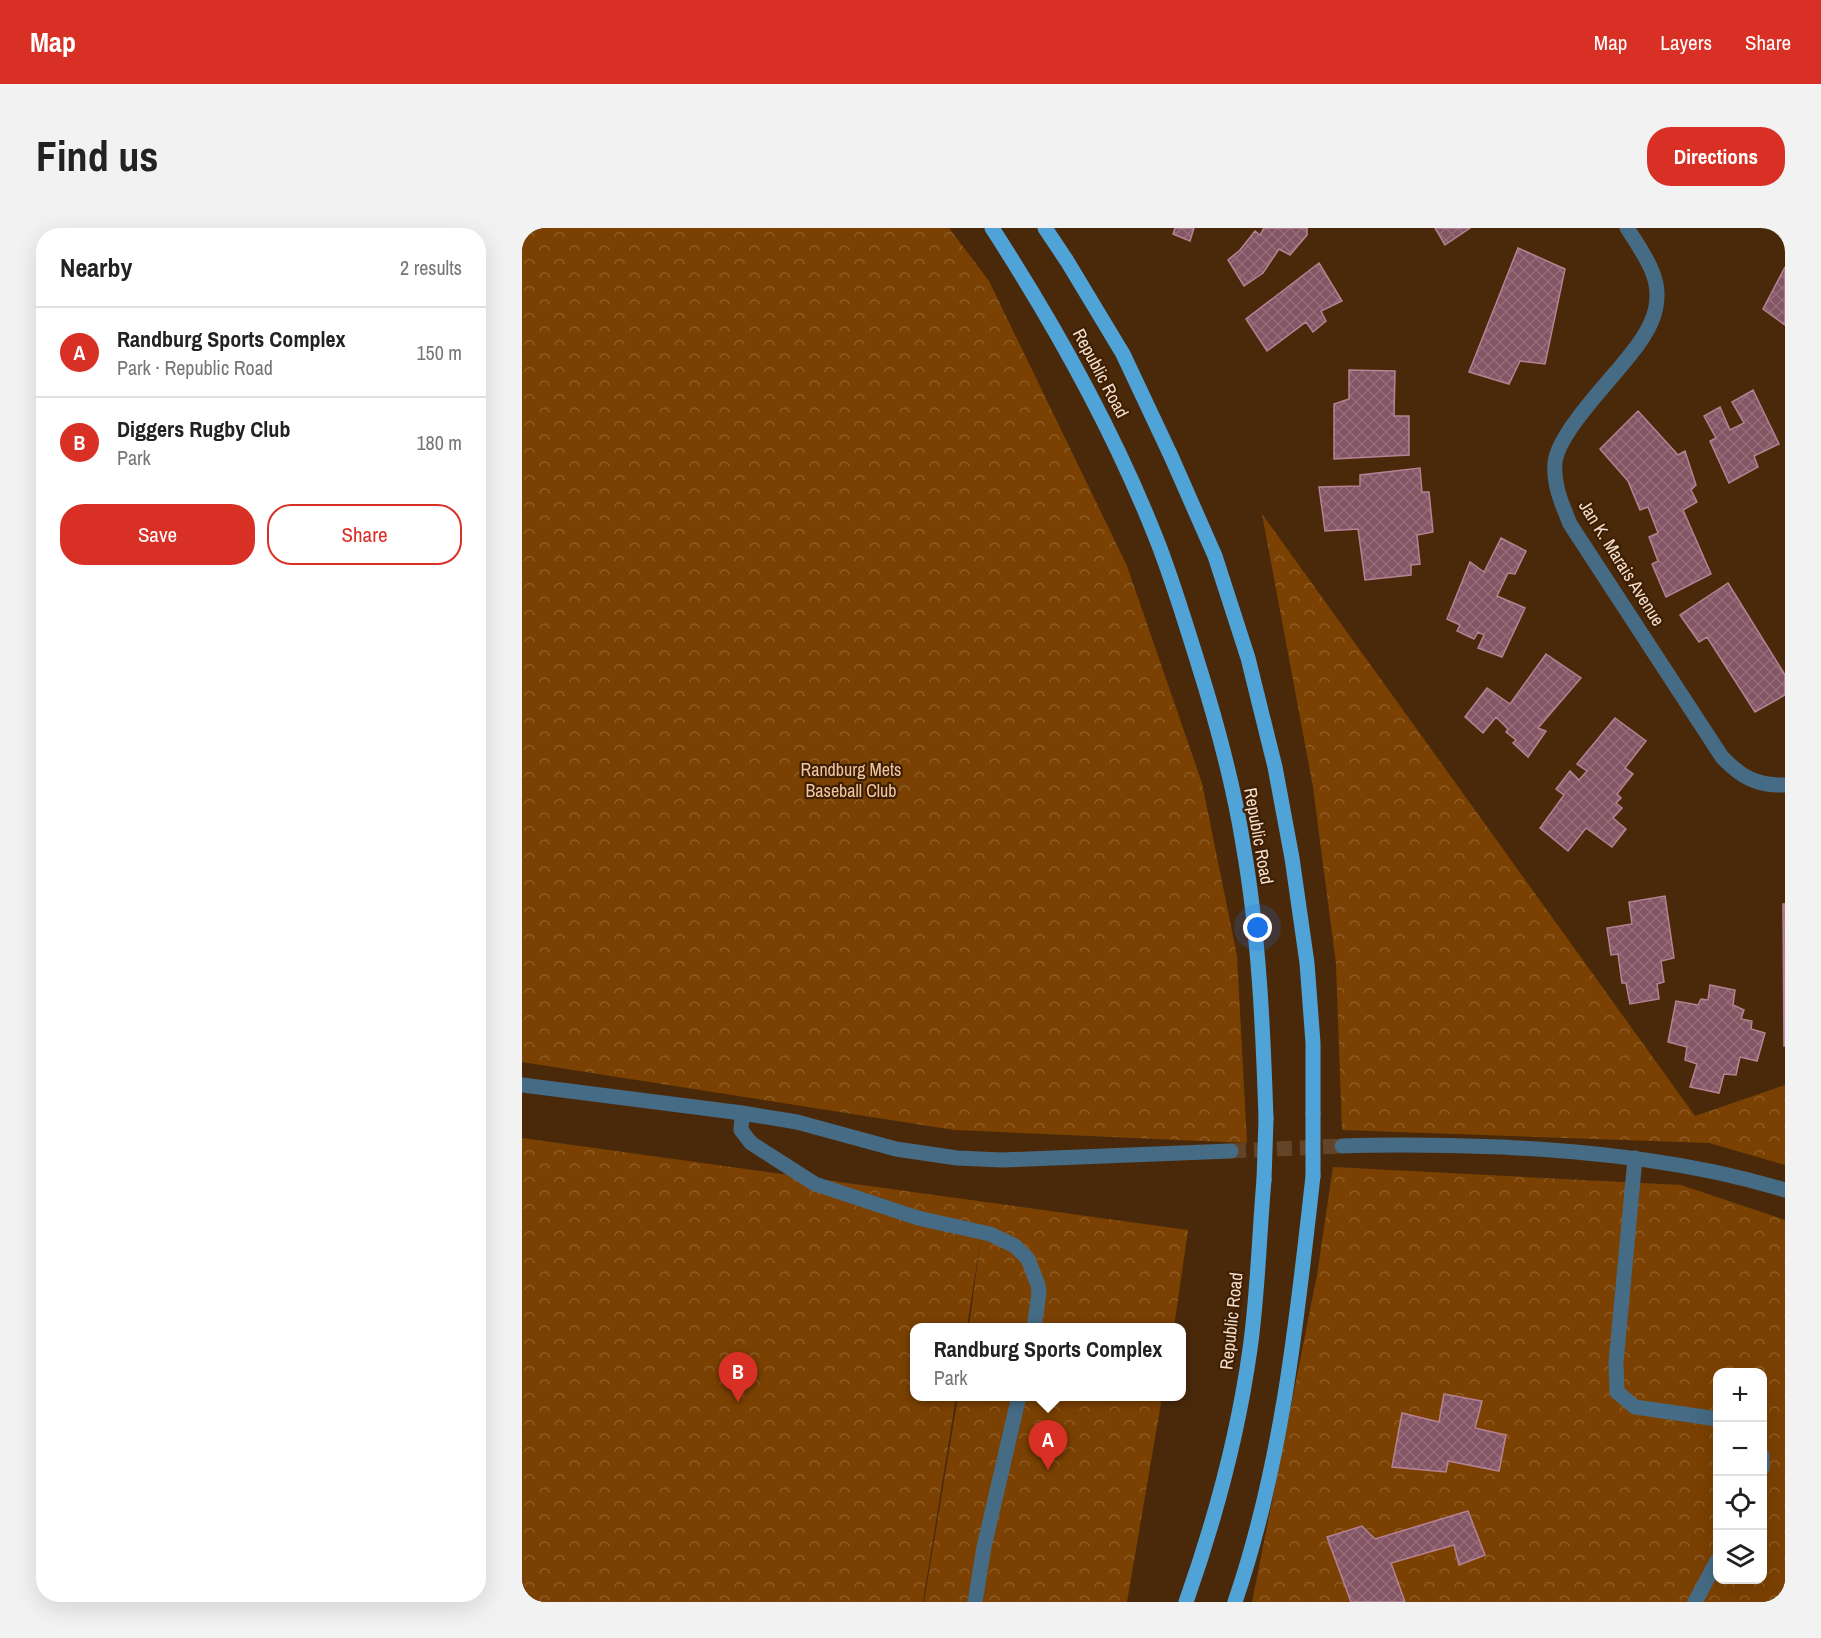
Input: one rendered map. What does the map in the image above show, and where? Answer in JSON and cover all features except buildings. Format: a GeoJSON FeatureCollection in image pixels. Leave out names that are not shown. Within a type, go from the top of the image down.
{"type":"FeatureCollection","features":[{"type":"Feature","properties":{"kind":"main road","name":"Republic Road"},"geometry":{"type":"LineString","coordinates":[[992,228],[1057,332],[1113,439],[1157,539],[1204,684],[1243,843],[1256,936],[1263,1024],[1266,1119],[1264,1180],[1250,1348],[1239,1411],[1233,1443],[1211,1524],[1186,1602]]}},
{"type":"Feature","properties":{"kind":"main road","name":"Republic Road"},"geometry":{"type":"LineString","coordinates":[[1045,228],[1123,354],[1215,556],[1248,658],[1275,767],[1292,858],[1307,963],[1313,1043],[1313,1176],[1301,1290],[1290,1374],[1261,1513],[1235,1602]]}},
{"type":"Feature","properties":{"kind":"street","name":"Jan K. Marais Avenue"},"geometry":{"type":"LineString","coordinates":[[1627,228],[1645,255],[1653,273],[1657,288],[1657,306],[1652,324],[1643,340],[1591,401],[1567,434],[1555,461],[1557,491],[1570,524],[1722,757],[1736,772],[1760,784],[1785,785]]}},
{"type":"Feature","properties":{"kind":"street"},"geometry":{"type":"LineString","coordinates":[[522,1085],[797,1122],[896,1149],[957,1158],[1002,1160],[1231,1150]]}},
{"type":"Feature","properties":{"kind":"street"},"geometry":{"type":"LineString","coordinates":[[741,1113],[741,1131],[751,1143],[815,1184],[918,1218],[990,1234],[1015,1246],[1031,1265],[1038,1285],[1035,1323]]}},
{"type":"Feature","properties":{"kind":"street"},"geometry":{"type":"LineString","coordinates":[[1342,1146],[1378,1144],[1568,1150],[1683,1165],[1785,1190]]}},
{"type":"Feature","properties":{"kind":"street"},"geometry":{"type":"LineString","coordinates":[[1635,1158],[1616,1363],[1617,1392],[1635,1407],[1713,1418]]}},
{"type":"Feature","properties":{"kind":"street"},"geometry":{"type":"LineString","coordinates":[[975,1602],[984,1547],[1017,1401]]}},
{"type":"Feature","properties":{"kind":"street"},"geometry":{"type":"LineString","coordinates":[[1695,1602],[1713,1568]]}},
{"type":"Feature","properties":{"kind":"green space","name":"Randburg Mets Baseball Club"},"geometry":{"type":"Polygon","coordinates":[[[522,228],[949,228],[989,281],[1127,566],[1202,783],[1237,956],[1247,1143],[954,1130],[522,1062],[522,228]]]}},
{"type":"Feature","properties":{"kind":"green space"},"geometry":{"type":"Polygon","coordinates":[[[1262,514],[1695,1116],[1785,1085],[1785,1165],[1709,1143],[1342,1130],[1336,964],[1313,787],[1262,514]]]}},
{"type":"Feature","properties":{"kind":"green space"},"geometry":{"type":"Polygon","coordinates":[[[522,1138],[1188,1230],[1175,1323],[970,1323],[981,1237],[968,1323],[910,1323],[910,1401],[955,1401],[923,1602],[522,1602],[522,1138]]]}},
{"type":"Feature","properties":{"kind":"green space"},"geometry":{"type":"Polygon","coordinates":[[[1333,1167],[1681,1185],[1785,1220],[1785,1602],[1252,1602],[1317,1275],[1333,1167]]]}},
{"type":"Feature","properties":{"kind":"green space"},"geometry":{"type":"Polygon","coordinates":[[[957,1401],[1161,1401],[1127,1602],[924,1602],[957,1401]]]}},
{"type":"Feature","properties":{"kind":"tunnel"},"geometry":{"type":"LineString","coordinates":[[1231,1151],[1342,1146]]}},
{"type":"Feature","properties":{"kind":"place","name":"Diggers Rugby Club"},"geometry":{"type":"Point","coordinates":[738,1402]}},
{"type":"Feature","properties":{"kind":"place","name":"Randburg Sports Complex"},"geometry":{"type":"Point","coordinates":[1048,1470]}}]}
